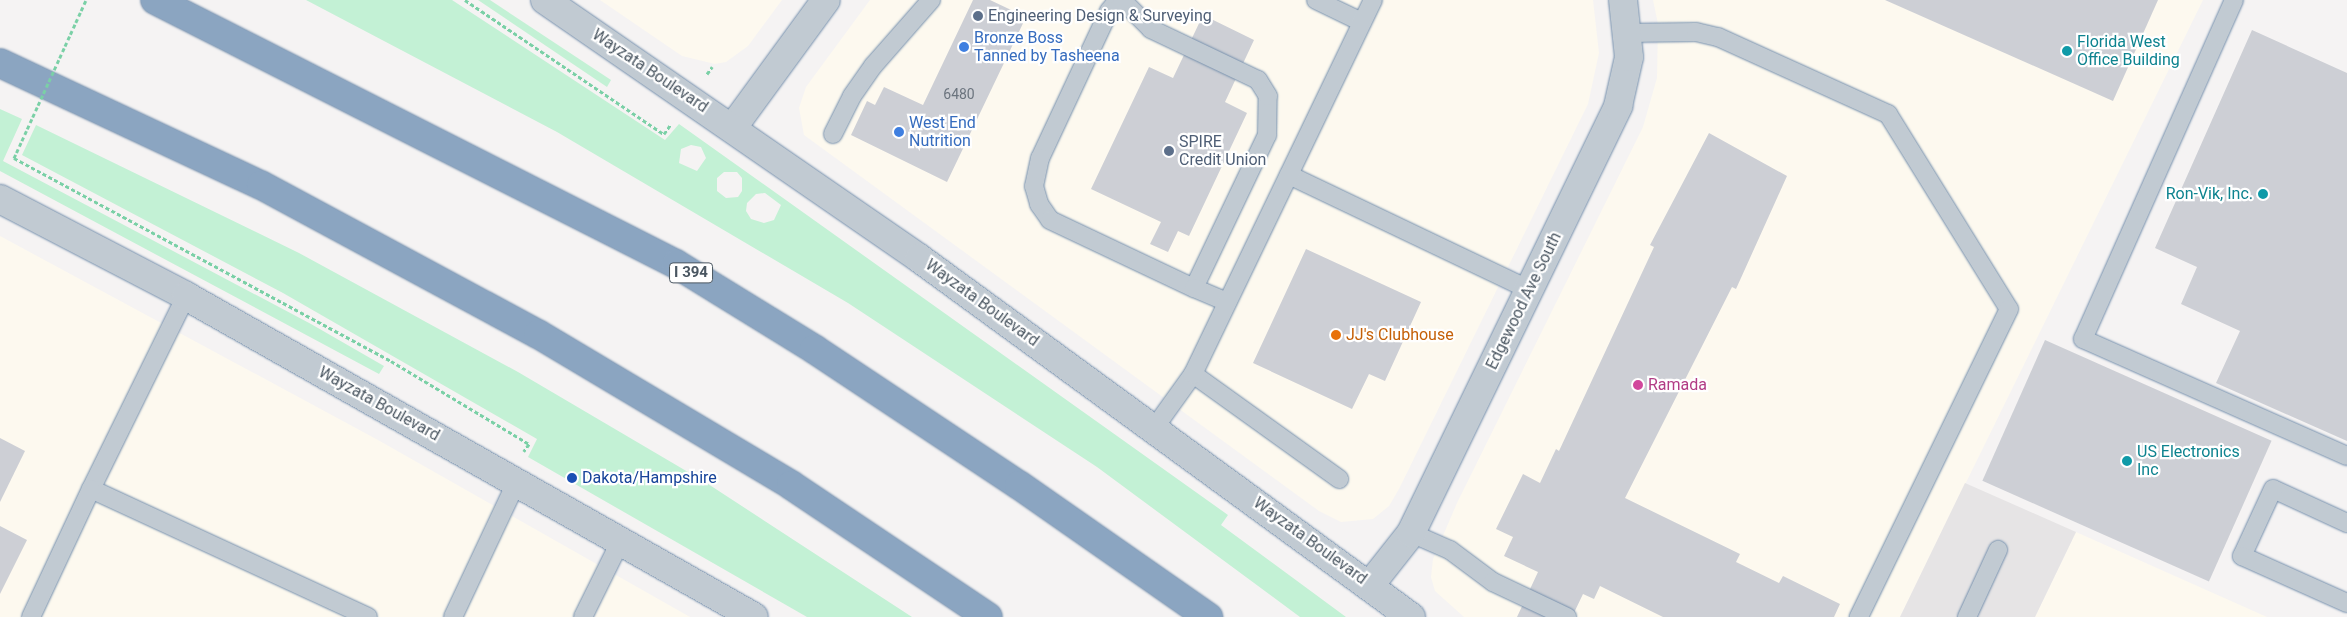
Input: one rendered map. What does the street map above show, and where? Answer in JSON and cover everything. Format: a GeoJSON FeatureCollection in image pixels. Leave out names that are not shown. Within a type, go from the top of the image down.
{"type":"FeatureCollection","features":[{"type":"Feature","properties":{"kind":"highway","name":"I 394"},"geometry":{"type":"LineString","coordinates":[[155,0],[676,264],[814,349],[1011,479],[1202,614]]}},
{"type":"Feature","properties":{"kind":"highway"},"geometry":{"type":"LineString","coordinates":[[0,63],[261,185],[538,334],[791,485],[988,617]]}},
{"type":"Feature","properties":{"kind":"street","name":"Wayzata Boulevard"},"geometry":{"type":"LineString","coordinates":[[545,0],[733,126],[1155,427],[1411,617]]}},
{"type":"Feature","properties":{"kind":"street"},"geometry":{"type":"LineString","coordinates":[[733,126],[826,0]]}},
{"type":"Feature","properties":{"kind":"street","name":"Edgewood Ave South"},"geometry":{"type":"LineString","coordinates":[[1370,585],[1411,532],[1618,106],[1629,56],[1623,0]]}},
{"type":"Feature","properties":{"kind":"street","name":"Wayzata Boulevard"},"geometry":{"type":"LineString","coordinates":[[0,199],[186,296],[517,481],[754,617]]}},
{"type":"Feature","properties":{"kind":"lane"},"geometry":{"type":"LineString","coordinates":[[833,134],[852,96],[872,66],[931,0]]}},
{"type":"Feature","properties":{"kind":"lane"},"geometry":{"type":"LineString","coordinates":[[1118,0],[1109,11],[1040,158],[1034,186],[1039,204],[1050,220],[1227,302]]}},
{"type":"Feature","properties":{"kind":"lane"},"geometry":{"type":"LineString","coordinates":[[1122,0],[1150,29],[1258,80],[1268,96],[1270,114],[1267,134],[1194,288]]}},
{"type":"Feature","properties":{"kind":"lane"},"geometry":{"type":"LineString","coordinates":[[1316,0],[1362,22]]}},
{"type":"Feature","properties":{"kind":"lane"},"geometry":{"type":"LineString","coordinates":[[1155,427],[1194,374],[1373,0]]}},
{"type":"Feature","properties":{"kind":"lane"},"geometry":{"type":"LineString","coordinates":[[2234,0],[2083,339],[2347,456]]}},
{"type":"Feature","properties":{"kind":"lane"},"geometry":{"type":"LineString","coordinates":[[1628,33],[1696,32],[1718,37],[1888,114],[2009,309],[1859,617]]}},
{"type":"Feature","properties":{"kind":"lane"},"geometry":{"type":"LineString","coordinates":[[1288,175],[1530,290]]}},
{"type":"Feature","properties":{"kind":"lane"},"geometry":{"type":"LineString","coordinates":[[32,617],[91,490],[186,296]]}},
{"type":"Feature","properties":{"kind":"lane"},"geometry":{"type":"LineString","coordinates":[[1194,374],[1339,479]]}},
{"type":"Feature","properties":{"kind":"lane"},"geometry":{"type":"LineString","coordinates":[[453,617],[517,481]]}},
{"type":"Feature","properties":{"kind":"lane"},"geometry":{"type":"LineString","coordinates":[[2347,523],[2272,489],[2242,556],[2347,603]]}},
{"type":"Feature","properties":{"kind":"lane"},"geometry":{"type":"LineString","coordinates":[[91,490],[368,617]]}},
{"type":"Feature","properties":{"kind":"lane"},"geometry":{"type":"LineString","coordinates":[[1411,532],[1450,550],[1493,582],[1567,617]]}},
{"type":"Feature","properties":{"kind":"lane"},"geometry":{"type":"LineString","coordinates":[[583,617],[621,540]]}},
{"type":"Feature","properties":{"kind":"lane"},"geometry":{"type":"LineString","coordinates":[[1966,617],[1998,550]]}},
{"type":"Feature","properties":{"kind":"path"},"geometry":{"type":"LineString","coordinates":[[86,0],[14,158],[391,361]]}},
{"type":"Feature","properties":{"kind":"path"},"geometry":{"type":"LineString","coordinates":[[465,0],[616,103]]}},
{"type":"Feature","properties":{"kind":"shaded area"},"geometry":{"type":"Polygon","coordinates":[[[600,0],[782,0],[748,46],[726,62],[715,64],[682,56],[600,0]]]}},
{"type":"Feature","properties":{"kind":"shaded area"},"geometry":{"type":"Polygon","coordinates":[[[870,0],[1593,0],[1599,53],[1588,104],[1399,489],[1389,506],[1373,519],[1341,522],[1319,511],[804,135],[799,108],[806,87],[870,0]]]}},
{"type":"Feature","properties":{"kind":"shaded area"},"geometry":{"type":"Polygon","coordinates":[[[1653,0],[2203,0],[1900,617],[1464,617],[1435,591],[1431,577],[1433,559],[1457,503],[1643,127],[1657,78],[1658,24],[1653,0]]]}},
{"type":"Feature","properties":{"kind":"shaded area"},"geometry":{"type":"Polygon","coordinates":[[[0,236],[378,440],[690,617],[0,617],[0,236]]]}},
{"type":"Feature","properties":{"kind":"shaded area"},"geometry":{"type":"Polygon","coordinates":[[[1965,483],[2076,532],[2035,617],[1900,617],[1965,483]]]}},
{"type":"Feature","properties":{"kind":"shaded area"},"geometry":{"type":"Polygon","coordinates":[[[2076,532],[2267,617],[2035,617],[2076,532]]]}},
{"type":"Feature","properties":{"kind":"green space"},"geometry":{"type":"Polygon","coordinates":[[[306,0],[452,0],[665,140],[679,124],[1228,515],[1221,525],[1346,617],[1300,617],[1097,467],[848,303],[557,132],[306,0]],[[691,145],[681,149],[679,163],[697,171],[706,158],[701,147],[691,145]],[[724,172],[717,178],[717,191],[726,198],[738,197],[742,191],[742,178],[737,172],[724,172]],[[765,193],[756,194],[747,203],[746,211],[751,219],[764,223],[774,220],[781,205],[765,193]]]}},
{"type":"Feature","properties":{"kind":"green space"},"geometry":{"type":"Polygon","coordinates":[[[478,0],[490,0],[611,80],[607,87],[478,0]]]}},
{"type":"Feature","properties":{"kind":"green space"},"geometry":{"type":"Polygon","coordinates":[[[0,109],[22,119],[3,161],[311,324],[384,366],[379,374],[0,171],[0,109]]]}},
{"type":"Feature","properties":{"kind":"green space"},"geometry":{"type":"Polygon","coordinates":[[[36,125],[299,253],[518,372],[705,482],[912,617],[807,617],[528,457],[537,439],[283,293],[22,155],[36,125]]]}},
{"type":"Feature","properties":{"kind":"building"},"geometry":{"type":"Polygon","coordinates":[[[973,0],[990,0],[1026,17],[947,182],[851,135],[867,101],[875,105],[884,87],[923,105],[973,0]]]}},
{"type":"Feature","properties":{"kind":"building","name":"Florida West Office Building"},"geometry":{"type":"Polygon","coordinates":[[[1885,0],[2158,0],[2113,101],[1885,0]]]}},
{"type":"Feature","properties":{"kind":"building","name":"SPIRE Credit Union"},"geometry":{"type":"Polygon","coordinates":[[[1203,15],[1254,40],[1225,102],[1247,113],[1189,236],[1178,231],[1168,252],[1150,244],[1161,222],[1091,189],[1149,67],[1173,78],[1203,15]]]}},
{"type":"Feature","properties":{"kind":"building","name":"Ron-Vik, Inc."},"geometry":{"type":"Polygon","coordinates":[[[2252,30],[2347,73],[2347,441],[2216,383],[2240,331],[2181,304],[2197,267],[2155,248],[2252,30]]]}},
{"type":"Feature","properties":{"kind":"building","name":"Ramada"},"geometry":{"type":"Polygon","coordinates":[[[1709,133],[1787,176],[1736,289],[1732,287],[1625,498],[1740,554],[1736,562],[1779,583],[1783,576],[1840,604],[1834,617],[1663,617],[1600,586],[1594,599],[1583,594],[1572,617],[1517,617],[1538,572],[1504,556],[1513,537],[1496,529],[1523,474],[1540,483],[1556,449],[1559,451],[1654,247],[1650,245],[1709,133]]]}},
{"type":"Feature","properties":{"kind":"building","name":"JJ's Clubhouse"},"geometry":{"type":"Polygon","coordinates":[[[1306,249],[1421,302],[1385,381],[1369,374],[1352,409],[1253,363],[1306,249]]]}},
{"type":"Feature","properties":{"kind":"building","name":"US Electronics Inc"},"geometry":{"type":"Polygon","coordinates":[[[2045,340],[2272,441],[2209,582],[1982,481],[2045,340]]]}},
{"type":"Feature","properties":{"kind":"building"},"geometry":{"type":"Polygon","coordinates":[[[0,438],[25,451],[0,502],[0,438]]]}},
{"type":"Feature","properties":{"kind":"building"},"geometry":{"type":"Polygon","coordinates":[[[0,526],[27,540],[0,594],[0,526]]]}},
{"type":"Feature","properties":{"kind":"place","name":"Engineering Design & Surveying"},"geometry":{"type":"Point","coordinates":[978,16]}},
{"type":"Feature","properties":{"kind":"place","name":"Bronze Boss Tanned by Tasheena"},"geometry":{"type":"Point","coordinates":[964,47]}},
{"type":"Feature","properties":{"kind":"place","name":"Florida West Office Building"},"geometry":{"type":"Point","coordinates":[2067,51]}},
{"type":"Feature","properties":{"kind":"place","name":"West End Nutrition"},"geometry":{"type":"Point","coordinates":[899,132]}},
{"type":"Feature","properties":{"kind":"place","name":"SPIRE Credit Union"},"geometry":{"type":"Point","coordinates":[1169,151]}},
{"type":"Feature","properties":{"kind":"place","name":"Ron-Vik, Inc."},"geometry":{"type":"Point","coordinates":[2263,194]}},
{"type":"Feature","properties":{"kind":"place","name":"JJ's Clubhouse"},"geometry":{"type":"Point","coordinates":[1336,335]}},
{"type":"Feature","properties":{"kind":"place","name":"Ramada"},"geometry":{"type":"Point","coordinates":[1638,385]}},
{"type":"Feature","properties":{"kind":"place","name":"US Electronics Inc"},"geometry":{"type":"Point","coordinates":[2127,461]}},
{"type":"Feature","properties":{"kind":"place","name":"Dakota/Hampshire"},"geometry":{"type":"Point","coordinates":[572,478]}}]}
